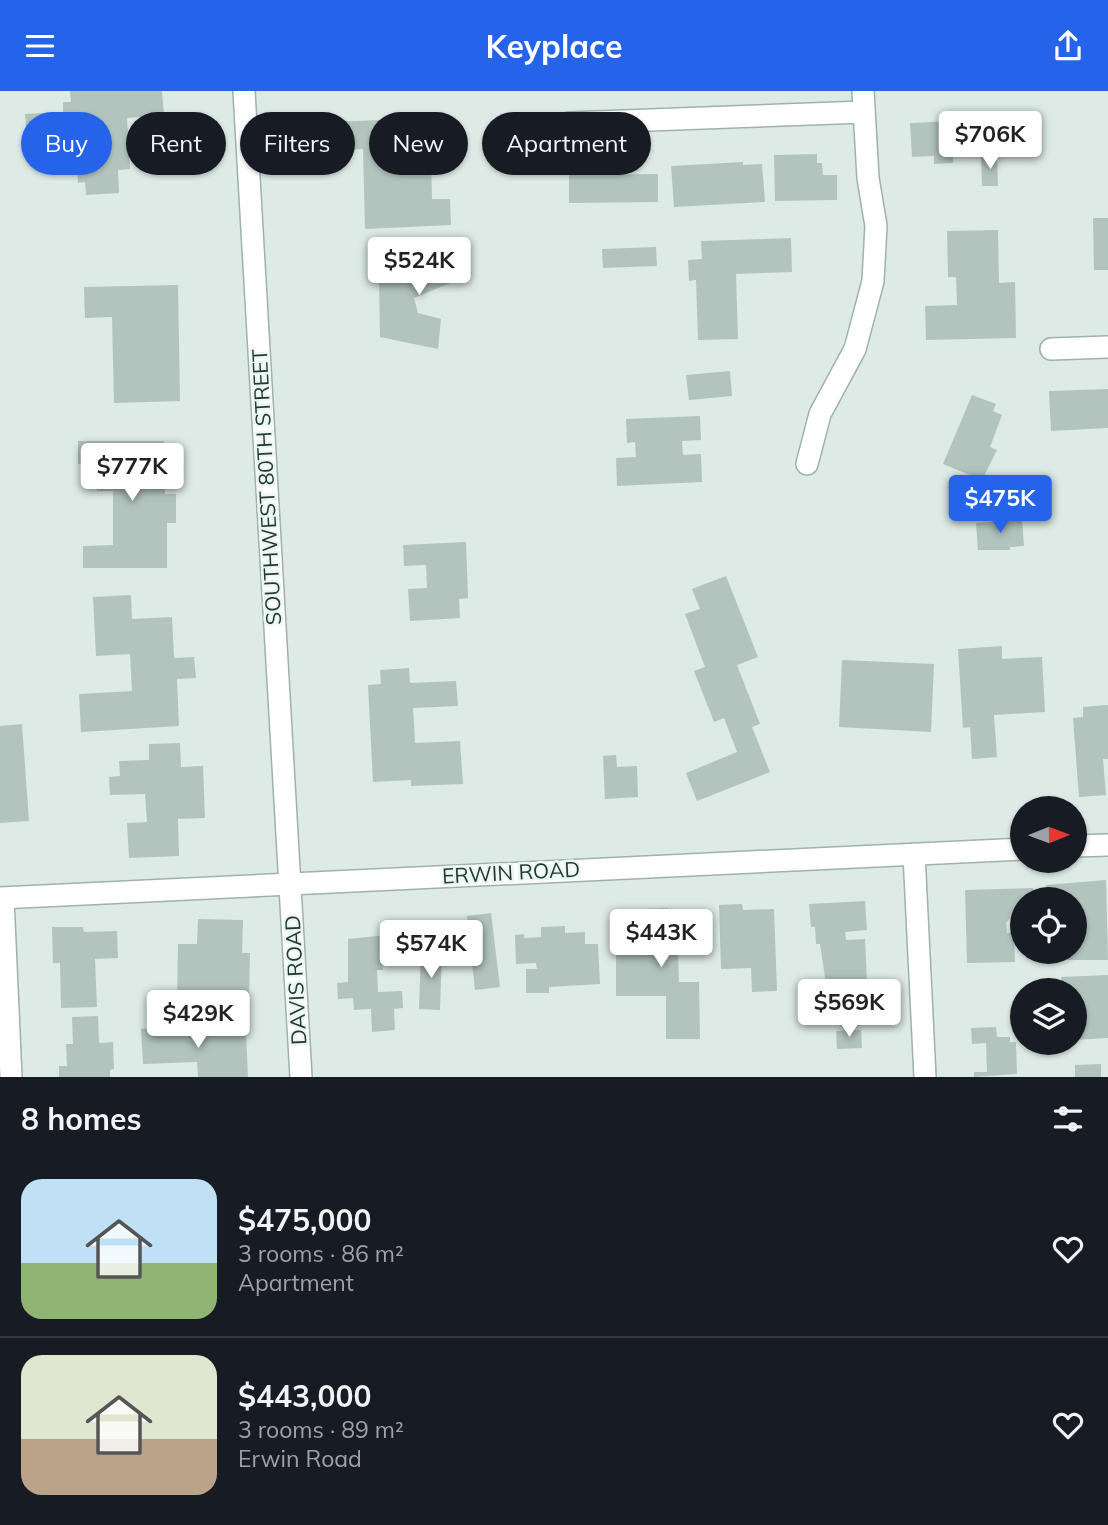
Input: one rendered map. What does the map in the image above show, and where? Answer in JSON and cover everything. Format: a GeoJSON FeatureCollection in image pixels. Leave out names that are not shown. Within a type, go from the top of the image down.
{"type":"FeatureCollection","features":[{"type":"Feature","properties":{"kind":"street","name":"SOUTHWEST 80TH STREET"},"geometry":{"type":"LineString","coordinates":[[244,91],[291,883]]}},
{"type":"Feature","properties":{"kind":"street"},"geometry":{"type":"LineString","coordinates":[[651,117],[863,101],[867,178],[876,226],[873,281],[855,349],[820,414],[807,464]]}},
{"type":"Feature","properties":{"kind":"street"},"geometry":{"type":"LineString","coordinates":[[1051,349],[1108,347]]}},
{"type":"Feature","properties":{"kind":"street"},"geometry":{"type":"LineString","coordinates":[[1087,846],[1108,845]]}},
{"type":"Feature","properties":{"kind":"street","name":"ERWIN ROAD"},"geometry":{"type":"LineString","coordinates":[[2,898],[1010,850]]}},
{"type":"Feature","properties":{"kind":"street"},"geometry":{"type":"LineString","coordinates":[[914,854],[925,1077]]}},
{"type":"Feature","properties":{"kind":"street","name":"DAVIS ROAD"},"geometry":{"type":"LineString","coordinates":[[291,883],[301,1077]]}},
{"type":"Feature","properties":{"kind":"street"},"geometry":{"type":"LineString","coordinates":[[2,898],[11,1077]]}},
{"type":"Feature","properties":{"kind":"building"},"geometry":{"type":"Polygon","coordinates":[[[70,91],[162,91],[164,112],[126,112],[126,169],[118,170],[119,193],[86,195],[85,182],[78,183],[77,175],[112,175],[112,112],[63,112],[63,102],[71,102],[70,91]]]}},
{"type":"Feature","properties":{"kind":"building"},"geometry":{"type":"Polygon","coordinates":[[[355,121],[369,121],[369,175],[431,175],[432,199],[450,199],[451,225],[365,229],[363,149],[355,149],[355,121]]]}},
{"type":"Feature","properties":{"kind":"building"},"geometry":{"type":"Polygon","coordinates":[[[954,121],[954,130],[982,128],[982,155],[953,156],[953,163],[934,164],[934,156],[912,157],[910,123],[954,121]]]}},
{"type":"Feature","properties":{"kind":"building"},"geometry":{"type":"Polygon","coordinates":[[[817,154],[817,163],[822,163],[823,175],[837,175],[837,200],[775,201],[774,155],[817,154]]]}},
{"type":"Feature","properties":{"kind":"building"},"geometry":{"type":"Polygon","coordinates":[[[997,155],[998,186],[982,186],[981,156],[997,155]]]}},
{"type":"Feature","properties":{"kind":"building"},"geometry":{"type":"Polygon","coordinates":[[[743,162],[743,165],[762,164],[765,202],[674,207],[671,166],[743,162]]]}},
{"type":"Feature","properties":{"kind":"building"},"geometry":{"type":"Polygon","coordinates":[[[658,174],[658,202],[569,203],[569,175],[658,174]]]}},
{"type":"Feature","properties":{"kind":"building"},"geometry":{"type":"Polygon","coordinates":[[[1093,218],[1108,218],[1108,270],[1094,270],[1093,218]]]}},
{"type":"Feature","properties":{"kind":"building"},"geometry":{"type":"Polygon","coordinates":[[[998,230],[999,283],[1015,282],[1016,338],[926,340],[925,306],[957,305],[956,277],[948,277],[947,231],[998,230]]]}},
{"type":"Feature","properties":{"kind":"building"},"geometry":{"type":"Polygon","coordinates":[[[791,238],[792,272],[736,274],[738,339],[698,340],[696,280],[689,281],[688,260],[702,259],[701,241],[791,238]]]}},
{"type":"Feature","properties":{"kind":"building"},"geometry":{"type":"Polygon","coordinates":[[[462,244],[472,274],[414,298],[418,313],[441,319],[438,349],[380,337],[379,281],[418,266],[417,258],[462,244]]]}},
{"type":"Feature","properties":{"kind":"building"},"geometry":{"type":"Polygon","coordinates":[[[656,247],[657,266],[603,268],[602,249],[656,247]]]}},
{"type":"Feature","properties":{"kind":"building"},"geometry":{"type":"Polygon","coordinates":[[[178,285],[180,401],[114,403],[112,317],[85,318],[84,287],[178,285]]]}},
{"type":"Feature","properties":{"kind":"building"},"geometry":{"type":"Polygon","coordinates":[[[730,371],[732,396],[689,400],[686,375],[730,371]]]}},
{"type":"Feature","properties":{"kind":"building"},"geometry":{"type":"Polygon","coordinates":[[[1108,389],[1108,428],[1051,431],[1049,391],[1108,389]]]}},
{"type":"Feature","properties":{"kind":"building"},"geometry":{"type":"Polygon","coordinates":[[[972,395],[996,404],[993,411],[1002,415],[990,447],[997,450],[982,480],[943,464],[972,395]]]}},
{"type":"Feature","properties":{"kind":"building"},"geometry":{"type":"Polygon","coordinates":[[[700,416],[701,440],[682,441],[683,455],[701,454],[702,482],[617,486],[616,458],[636,457],[635,442],[627,443],[626,419],[700,416]]]}},
{"type":"Feature","properties":{"kind":"building"},"geometry":{"type":"Polygon","coordinates":[[[78,441],[164,441],[165,494],[176,494],[176,523],[167,523],[167,568],[83,568],[83,546],[113,545],[113,491],[97,491],[97,464],[78,464],[78,441]]]}},
{"type":"Feature","properties":{"kind":"building"},"geometry":{"type":"Polygon","coordinates":[[[1022,520],[1024,546],[1010,547],[1010,550],[978,550],[976,523],[1022,520]]]}},
{"type":"Feature","properties":{"kind":"building"},"geometry":{"type":"Polygon","coordinates":[[[466,542],[468,598],[459,599],[460,618],[410,621],[408,589],[427,588],[426,565],[404,566],[403,545],[466,542]]]}},
{"type":"Feature","properties":{"kind":"building"},"geometry":{"type":"Polygon","coordinates":[[[726,576],[758,657],[737,665],[760,724],[752,727],[770,772],[697,801],[686,773],[737,752],[724,718],[714,722],[694,671],[705,667],[685,614],[700,609],[692,589],[726,576]]]}},
{"type":"Feature","properties":{"kind":"building"},"geometry":{"type":"Polygon","coordinates":[[[131,595],[132,619],[172,617],[174,658],[194,657],[196,678],[177,679],[179,726],[81,732],[79,694],[132,691],[130,654],[96,656],[93,597],[131,595]]]}},
{"type":"Feature","properties":{"kind":"building"},"geometry":{"type":"Polygon","coordinates":[[[1002,646],[1002,659],[1042,657],[1045,712],[994,715],[997,757],[972,759],[970,727],[963,728],[958,649],[1002,646]]]}},
{"type":"Feature","properties":{"kind":"building"},"geometry":{"type":"Polygon","coordinates":[[[842,660],[934,664],[931,732],[839,727],[842,660]]]}},
{"type":"Feature","properties":{"kind":"building"},"geometry":{"type":"Polygon","coordinates":[[[409,668],[410,683],[456,681],[458,706],[413,708],[415,743],[460,741],[463,784],[411,786],[411,780],[373,782],[368,685],[381,684],[380,670],[409,668]]]}},
{"type":"Feature","properties":{"kind":"building"},"geometry":{"type":"Polygon","coordinates":[[[1108,705],[1108,759],[1103,759],[1106,795],[1079,796],[1073,718],[1083,717],[1083,707],[1108,705]]]}},
{"type":"Feature","properties":{"kind":"building"},"geometry":{"type":"Polygon","coordinates":[[[22,724],[29,821],[0,823],[0,726],[22,724]]]}},
{"type":"Feature","properties":{"kind":"building"},"geometry":{"type":"Polygon","coordinates":[[[180,743],[181,767],[203,766],[205,818],[178,819],[179,856],[129,858],[127,823],[147,822],[145,794],[110,795],[109,777],[120,776],[119,761],[149,760],[149,744],[180,743]]]}},
{"type":"Feature","properties":{"kind":"building"},"geometry":{"type":"Polygon","coordinates":[[[616,755],[617,767],[637,766],[638,797],[605,799],[603,756],[616,755]]]}},
{"type":"Feature","properties":{"kind":"building"},"geometry":{"type":"Polygon","coordinates":[[[1106,880],[1108,960],[1087,960],[1087,887],[1046,885],[1106,880]]]}},
{"type":"Feature","properties":{"kind":"building"},"geometry":{"type":"Polygon","coordinates":[[[1010,889],[1010,918],[1006,923],[1007,933],[1010,933],[1010,962],[967,963],[965,890],[1010,889]]]}},
{"type":"Feature","properties":{"kind":"building"},"geometry":{"type":"Polygon","coordinates":[[[865,901],[867,930],[845,932],[846,940],[865,939],[867,982],[826,984],[820,944],[816,944],[815,927],[811,927],[809,904],[865,901]]]}},
{"type":"Feature","properties":{"kind":"building"},"geometry":{"type":"Polygon","coordinates":[[[742,904],[743,910],[774,909],[777,991],[752,992],[751,968],[721,969],[719,905],[742,904]]]}},
{"type":"Feature","properties":{"kind":"building"},"geometry":{"type":"Polygon","coordinates":[[[668,908],[669,921],[700,921],[700,951],[678,951],[679,982],[699,982],[700,1039],[666,1039],[666,996],[616,996],[616,927],[647,926],[647,909],[668,908]]]}},
{"type":"Feature","properties":{"kind":"building"},"geometry":{"type":"Polygon","coordinates":[[[491,913],[500,987],[475,990],[467,916],[491,913]]]}},
{"type":"Feature","properties":{"kind":"building"},"geometry":{"type":"Polygon","coordinates":[[[198,919],[243,920],[242,953],[250,953],[249,1004],[177,1003],[178,944],[197,944],[198,919]]]}},
{"type":"Feature","properties":{"kind":"building"},"geometry":{"type":"Polygon","coordinates":[[[565,926],[565,933],[585,932],[585,944],[598,944],[600,984],[549,987],[549,993],[526,993],[526,969],[537,969],[536,963],[516,964],[515,935],[524,934],[524,938],[541,937],[541,927],[565,926]]]}},
{"type":"Feature","properties":{"kind":"building"},"geometry":{"type":"Polygon","coordinates":[[[52,927],[83,927],[84,932],[117,931],[118,958],[95,959],[97,1007],[61,1008],[60,963],[53,963],[52,927]]]}},
{"type":"Feature","properties":{"kind":"building"},"geometry":{"type":"Polygon","coordinates":[[[388,935],[389,951],[382,951],[383,970],[377,970],[378,992],[402,991],[403,1008],[394,1009],[395,1030],[372,1032],[371,1009],[354,1010],[353,998],[338,999],[337,983],[348,982],[348,939],[388,935]]]}},
{"type":"Feature","properties":{"kind":"building"},"geometry":{"type":"Polygon","coordinates":[[[421,950],[442,950],[440,1010],[419,1009],[421,950]]]}},
{"type":"Feature","properties":{"kind":"building"},"geometry":{"type":"Polygon","coordinates":[[[1108,975],[1108,1038],[1087,1039],[1087,978],[1061,977],[1108,975]]]}},
{"type":"Feature","properties":{"kind":"building"},"geometry":{"type":"Polygon","coordinates":[[[98,1016],[99,1043],[113,1042],[114,1069],[110,1070],[110,1077],[59,1077],[59,1066],[67,1066],[66,1044],[73,1044],[72,1017],[98,1016]]]}},
{"type":"Feature","properties":{"kind":"building"},"geometry":{"type":"Polygon","coordinates":[[[210,1026],[210,1033],[246,1032],[248,1077],[198,1077],[197,1062],[143,1064],[141,1029],[210,1026]]]}},
{"type":"Feature","properties":{"kind":"building"},"geometry":{"type":"Polygon","coordinates":[[[996,1027],[997,1037],[1010,1037],[1010,1055],[1016,1055],[1017,1074],[974,1077],[974,1072],[987,1072],[986,1043],[972,1044],[971,1028],[996,1027]]]}},
{"type":"Feature","properties":{"kind":"building"},"geometry":{"type":"Polygon","coordinates":[[[861,1030],[862,1048],[837,1049],[836,1031],[861,1030]]]}},
{"type":"Feature","properties":{"kind":"building"},"geometry":{"type":"Polygon","coordinates":[[[1101,1064],[1101,1077],[1075,1077],[1075,1065],[1101,1064]]]}}]}
